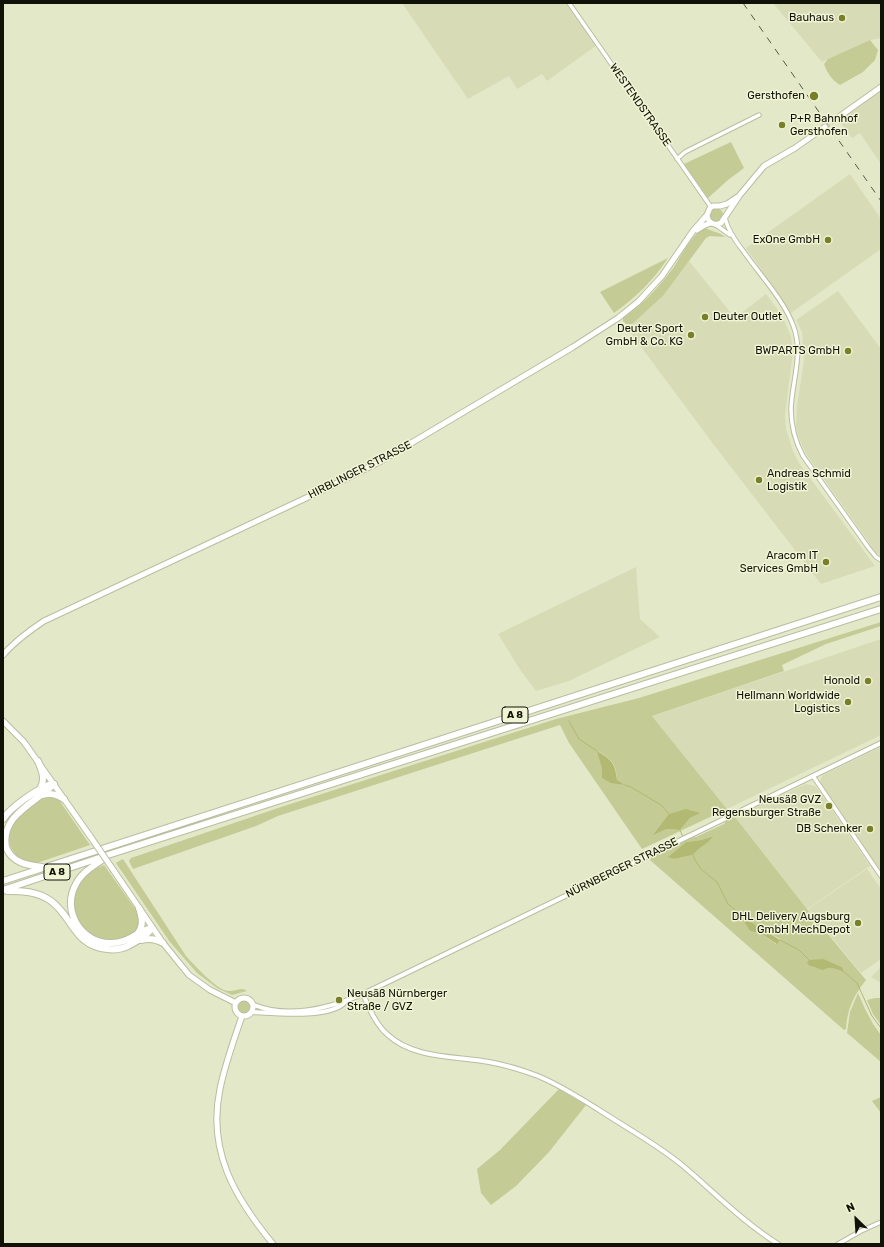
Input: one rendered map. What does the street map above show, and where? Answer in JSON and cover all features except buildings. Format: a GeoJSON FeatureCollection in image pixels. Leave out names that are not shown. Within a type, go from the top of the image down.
{"type":"FeatureCollection","features":[{"type":"Feature","properties":{"kind":"highway","name":"A 8"},"geometry":{"type":"LineString","coordinates":[[3,881],[881,597]]}},
{"type":"Feature","properties":{"kind":"highway","name":"A 8"},"geometry":{"type":"LineString","coordinates":[[3,890],[111,854],[881,609]]}},
{"type":"Feature","properties":{"kind":"highway"},"geometry":{"type":"LineString","coordinates":[[38,762],[44,778],[40,792],[9,820],[4,837],[8,851],[15,859],[26,864],[43,867]]}},
{"type":"Feature","properties":{"kind":"highway"},"geometry":{"type":"LineString","coordinates":[[3,819],[13,808],[54,784]]}},
{"type":"Feature","properties":{"kind":"highway"},"geometry":{"type":"LineString","coordinates":[[40,792],[55,794],[64,799]]}},
{"type":"Feature","properties":{"kind":"highway"},"geometry":{"type":"LineString","coordinates":[[111,854],[86,872],[76,883],[71,897],[76,924],[83,932],[99,942],[116,943],[138,938],[146,938],[163,943]]}},
{"type":"Feature","properties":{"kind":"highway"},"geometry":{"type":"LineString","coordinates":[[3,890],[32,892],[51,901],[62,911],[71,926],[81,937],[99,948],[114,950],[124,948],[150,932],[152,928]]}},
{"type":"Feature","properties":{"kind":"highway"},"geometry":{"type":"LineString","coordinates":[[138,938],[142,924],[142,917],[139,908]]}},
{"type":"Feature","properties":{"kind":"main road"},"geometry":{"type":"LineString","coordinates":[[836,119],[881,87]]}},
{"type":"Feature","properties":{"kind":"main road","name":"HIRBLINGER STRASSE"},"geometry":{"type":"LineString","coordinates":[[686,241],[701,227],[721,223],[739,196],[764,166],[825,127]]}},
{"type":"Feature","properties":{"kind":"main road","name":"HIRBLINGER STRASSE"},"geometry":{"type":"LineString","coordinates":[[3,655],[14,642],[26,632],[44,621],[381,461],[573,347],[618,318],[638,302],[662,276],[686,241],[707,215],[710,207],[727,204],[739,196]]}},
{"type":"Feature","properties":{"kind":"main road"},"geometry":{"type":"LineString","coordinates":[[720,206],[724,209],[725,216]]}},
{"type":"Feature","properties":{"kind":"main road"},"geometry":{"type":"LineString","coordinates":[[707,215],[708,219],[713,224]]}},
{"type":"Feature","properties":{"kind":"main road"},"geometry":{"type":"LineString","coordinates":[[3,721],[24,742],[152,928],[189,975],[210,990],[236,1003]]}},
{"type":"Feature","properties":{"kind":"main road"},"geometry":{"type":"LineString","coordinates":[[240,998],[246,998],[252,1001],[254,1005],[252,1012],[248,1015],[242,1016],[236,1010],[236,1003],[240,998]]}},
{"type":"Feature","properties":{"kind":"main road"},"geometry":{"type":"LineString","coordinates":[[242,1016],[220,1089],[218,1112],[219,1138],[223,1160],[232,1185],[250,1216],[273,1244]]}},
{"type":"Feature","properties":{"kind":"street","name":"WESTENDSTRASSE"},"geometry":{"type":"LineString","coordinates":[[569,3],[710,207]]}},
{"type":"Feature","properties":{"kind":"street"},"geometry":{"type":"LineString","coordinates":[[677,159],[685,152],[759,115]]}},
{"type":"Feature","properties":{"kind":"street"},"geometry":{"type":"LineString","coordinates":[[725,216],[727,226],[733,237],[785,308],[795,332],[798,357],[791,408],[791,423],[797,446],[818,478],[868,547],[876,557],[881,560]]}},
{"type":"Feature","properties":{"kind":"street"},"geometry":{"type":"LineString","coordinates":[[713,224],[733,237]]}},
{"type":"Feature","properties":{"kind":"street","name":"NÜRNBERGER STRASSE"},"geometry":{"type":"LineString","coordinates":[[296,1013],[345,1001],[363,994],[881,743]]}},
{"type":"Feature","properties":{"kind":"street"},"geometry":{"type":"LineString","coordinates":[[813,776],[881,876]]}},
{"type":"Feature","properties":{"kind":"street"},"geometry":{"type":"LineString","coordinates":[[363,994],[379,1026],[387,1035],[397,1042],[411,1049],[424,1053],[503,1065],[539,1076],[565,1089],[665,1152],[681,1164],[756,1230],[778,1244]]}},
{"type":"Feature","properties":{"kind":"street"},"geometry":{"type":"LineString","coordinates":[[254,1005],[296,1013]]}},
{"type":"Feature","properties":{"kind":"street"},"geometry":{"type":"LineString","coordinates":[[252,1012],[280,1015],[296,1013]]}},
{"type":"Feature","properties":{"kind":"street"},"geometry":{"type":"LineString","coordinates":[[838,1244],[881,1222]]}},
{"type":"Feature","properties":{"kind":"shaded area"},"geometry":{"type":"Polygon","coordinates":[[[402,3],[568,3],[597,45],[547,81],[542,74],[517,89],[509,76],[468,99],[402,3]]]}},
{"type":"Feature","properties":{"kind":"shaded area"},"geometry":{"type":"Polygon","coordinates":[[[773,3],[881,3],[881,38],[870,40],[822,62],[773,3]]]}},
{"type":"Feature","properties":{"kind":"shaded area"},"geometry":{"type":"Polygon","coordinates":[[[870,40],[878,50],[875,60],[863,72],[840,85],[837,83],[830,76],[824,64],[828,59],[870,40]]]}},
{"type":"Feature","properties":{"kind":"shaded area"},"geometry":{"type":"Polygon","coordinates":[[[881,90],[881,164],[860,133],[852,138],[839,121],[881,90]]]}},
{"type":"Feature","properties":{"kind":"shaded area"},"geometry":{"type":"Polygon","coordinates":[[[731,142],[744,168],[708,198],[684,164],[731,142]]]}},
{"type":"Feature","properties":{"kind":"shaded area"},"geometry":{"type":"Polygon","coordinates":[[[850,174],[881,219],[881,249],[791,313],[746,248],[850,174]]]}},
{"type":"Feature","properties":{"kind":"shaded area"},"geometry":{"type":"Polygon","coordinates":[[[716,208],[721,210],[723,215],[721,220],[716,222],[711,220],[709,215],[711,210],[716,208]]]}},
{"type":"Feature","properties":{"kind":"shaded area"},"geometry":{"type":"Polygon","coordinates":[[[704,227],[725,237],[710,236],[706,238],[663,296],[632,324],[626,324],[623,321],[623,318],[657,288],[674,267],[691,241],[704,227]]]}},
{"type":"Feature","properties":{"kind":"shaded area"},"geometry":{"type":"Polygon","coordinates":[[[668,258],[657,274],[644,288],[614,313],[600,292],[668,258]]]}},
{"type":"Feature","properties":{"kind":"shaded area"},"geometry":{"type":"Polygon","coordinates":[[[689,261],[735,318],[766,294],[781,314],[791,336],[793,352],[785,415],[786,429],[793,451],[799,463],[875,566],[821,584],[714,445],[627,328],[663,296],[689,261]]]}},
{"type":"Feature","properties":{"kind":"shaded area"},"geometry":{"type":"Polygon","coordinates":[[[838,291],[881,349],[881,556],[875,551],[806,454],[796,427],[797,406],[804,361],[802,332],[796,320],[838,291]]]}},
{"type":"Feature","properties":{"kind":"shaded area"},"geometry":{"type":"Polygon","coordinates":[[[636,567],[640,619],[660,637],[569,681],[536,691],[521,671],[498,634],[636,567]]]}},
{"type":"Feature","properties":{"kind":"shaded area"},"geometry":{"type":"Polygon","coordinates":[[[881,622],[881,626],[826,644],[782,665],[784,671],[652,716],[727,809],[642,849],[569,743],[560,725],[278,816],[256,826],[133,869],[129,861],[131,858],[281,807],[556,719],[639,698],[881,622]],[[598,751],[602,769],[602,778],[624,785],[617,780],[616,770],[612,762],[598,751]],[[699,813],[666,829],[680,830],[690,818],[699,813]]]}},
{"type":"Feature","properties":{"kind":"shaded area"},"geometry":{"type":"Polygon","coordinates":[[[881,639],[881,735],[727,809],[652,716],[881,639]]]}},
{"type":"Feature","properties":{"kind":"shaded area"},"geometry":{"type":"Polygon","coordinates":[[[881,747],[881,872],[820,782],[822,776],[825,774],[881,747]]]}},
{"type":"Feature","properties":{"kind":"shaded area"},"geometry":{"type":"Polygon","coordinates":[[[597,751],[612,762],[617,780],[625,785],[611,783],[602,778],[602,769],[597,751]]]}},
{"type":"Feature","properties":{"kind":"shaded area"},"geometry":{"type":"Polygon","coordinates":[[[806,784],[815,786],[819,791],[870,866],[807,909],[735,817],[806,784]]]}},
{"type":"Feature","properties":{"kind":"shaded area"},"geometry":{"type":"Polygon","coordinates":[[[50,796],[59,800],[90,845],[37,863],[26,861],[16,855],[10,846],[10,825],[28,808],[50,796]]]}},
{"type":"Feature","properties":{"kind":"shaded area"},"geometry":{"type":"Polygon","coordinates":[[[686,809],[700,813],[690,818],[680,830],[666,829],[653,835],[669,814],[686,809]]]}},
{"type":"Feature","properties":{"kind":"shaded area"},"geometry":{"type":"Polygon","coordinates":[[[735,817],[807,909],[866,980],[852,1003],[846,1029],[844,1030],[650,860],[651,857],[724,824],[726,821],[735,817]],[[712,836],[701,840],[686,842],[669,857],[674,859],[693,855],[708,842],[712,836]],[[745,919],[744,922],[750,931],[762,934],[776,944],[780,940],[745,919]],[[824,959],[814,961],[810,966],[816,968],[833,967],[843,971],[842,967],[824,959]]]}},
{"type":"Feature","properties":{"kind":"shaded area"},"geometry":{"type":"Polygon","coordinates":[[[713,836],[693,855],[674,859],[668,857],[686,842],[701,840],[713,836]]]}},
{"type":"Feature","properties":{"kind":"shaded area"},"geometry":{"type":"Polygon","coordinates":[[[123,859],[186,956],[204,975],[220,988],[227,991],[243,989],[247,991],[232,995],[217,988],[197,973],[170,942],[116,863],[123,859]]]}},
{"type":"Feature","properties":{"kind":"shaded area"},"geometry":{"type":"Polygon","coordinates":[[[104,865],[136,910],[139,917],[139,929],[134,934],[125,939],[109,942],[94,938],[83,929],[76,917],[74,903],[77,888],[87,875],[104,865]]]}},
{"type":"Feature","properties":{"kind":"shaded area"},"geometry":{"type":"Polygon","coordinates":[[[867,869],[881,889],[881,959],[861,973],[808,909],[867,869]]]}},
{"type":"Feature","properties":{"kind":"shaded area"},"geometry":{"type":"Polygon","coordinates":[[[746,919],[780,940],[777,944],[762,934],[750,931],[744,922],[746,919]]]}},
{"type":"Feature","properties":{"kind":"shaded area"},"geometry":{"type":"Polygon","coordinates":[[[824,959],[842,967],[844,972],[831,968],[823,970],[810,966],[807,963],[809,960],[824,959]]]}},
{"type":"Feature","properties":{"kind":"shaded area"},"geometry":{"type":"Polygon","coordinates":[[[881,967],[881,983],[871,977],[881,967]]]}},
{"type":"Feature","properties":{"kind":"shaded area"},"geometry":{"type":"Polygon","coordinates":[[[858,993],[873,1024],[881,1035],[881,1062],[847,1033],[850,1012],[858,993]]]}},
{"type":"Feature","properties":{"kind":"shaded area"},"geometry":{"type":"Polygon","coordinates":[[[881,998],[881,1025],[873,1014],[867,1000],[881,998]]]}},
{"type":"Feature","properties":{"kind":"shaded area"},"geometry":{"type":"Polygon","coordinates":[[[242,1000],[248,1000],[252,1004],[252,1010],[248,1014],[242,1014],[238,1010],[238,1004],[242,1000]]]}},
{"type":"Feature","properties":{"kind":"shaded area"},"geometry":{"type":"Polygon","coordinates":[[[559,1089],[586,1105],[549,1152],[516,1186],[491,1205],[481,1193],[477,1169],[500,1150],[559,1089]]]}},
{"type":"Feature","properties":{"kind":"shaded area"},"geometry":{"type":"Polygon","coordinates":[[[881,1097],[881,1113],[872,1101],[881,1097]]]}},
{"type":"Feature","properties":{"kind":"waterway"},"geometry":{"type":"LineString","coordinates":[[569,721],[579,739],[597,751]]}},
{"type":"Feature","properties":{"kind":"waterway"},"geometry":{"type":"LineString","coordinates":[[625,785],[661,805],[669,814]]}},
{"type":"Feature","properties":{"kind":"waterway"},"geometry":{"type":"LineString","coordinates":[[680,830],[683,837]]}},
{"type":"Feature","properties":{"kind":"waterway"},"geometry":{"type":"LineString","coordinates":[[693,855],[701,869],[717,882],[728,904],[746,919]]}},
{"type":"Feature","properties":{"kind":"waterway"},"geometry":{"type":"LineString","coordinates":[[780,940],[799,950],[809,960]]}},
{"type":"Feature","properties":{"kind":"waterway"},"geometry":{"type":"LineString","coordinates":[[844,972],[857,983],[872,1016],[881,1028]]}},
{"type":"Feature","properties":{"kind":"tunnel"},"geometry":{"type":"LineString","coordinates":[[825,127],[836,119]]}},
{"type":"Feature","properties":{"kind":"railway"},"geometry":{"type":"LineString","coordinates":[[743,3],[881,201]]}},
{"type":"Feature","properties":{"kind":"place","name":"Bauhaus"},"geometry":{"type":"Point","coordinates":[842,18]}},
{"type":"Feature","properties":{"kind":"place","name":"Gersthofen"},"geometry":{"type":"Point","coordinates":[814,96]}},
{"type":"Feature","properties":{"kind":"place","name":"P+R Bahnhof Gersthofen"},"geometry":{"type":"Point","coordinates":[782,125]}},
{"type":"Feature","properties":{"kind":"place","name":"ExOne GmbH"},"geometry":{"type":"Point","coordinates":[828,240]}},
{"type":"Feature","properties":{"kind":"place","name":"Deuter Outlet"},"geometry":{"type":"Point","coordinates":[705,317]}},
{"type":"Feature","properties":{"kind":"place","name":"Deuter Sport GmbH & Co. KG"},"geometry":{"type":"Point","coordinates":[691,335]}},
{"type":"Feature","properties":{"kind":"place","name":"BWPARTS GmbH"},"geometry":{"type":"Point","coordinates":[848,351]}},
{"type":"Feature","properties":{"kind":"place","name":"Andreas Schmid Logistik"},"geometry":{"type":"Point","coordinates":[759,480]}},
{"type":"Feature","properties":{"kind":"place","name":"Aracom IT Services GmbH"},"geometry":{"type":"Point","coordinates":[826,562]}},
{"type":"Feature","properties":{"kind":"place","name":"Honold"},"geometry":{"type":"Point","coordinates":[868,681]}},
{"type":"Feature","properties":{"kind":"place","name":"Hellmann Worldwide Logistics"},"geometry":{"type":"Point","coordinates":[848,702]}},
{"type":"Feature","properties":{"kind":"place","name":"Neusäß GVZ Regensburger Straße"},"geometry":{"type":"Point","coordinates":[829,806]}},
{"type":"Feature","properties":{"kind":"place","name":"DB Schenker"},"geometry":{"type":"Point","coordinates":[870,829]}},
{"type":"Feature","properties":{"kind":"place","name":"DHL Delivery Augsburg GmbH MechDepot"},"geometry":{"type":"Point","coordinates":[858,923]}},
{"type":"Feature","properties":{"kind":"place","name":"Neusäß Nürnberger Straße / GVZ"},"geometry":{"type":"Point","coordinates":[339,1000]}}]}
